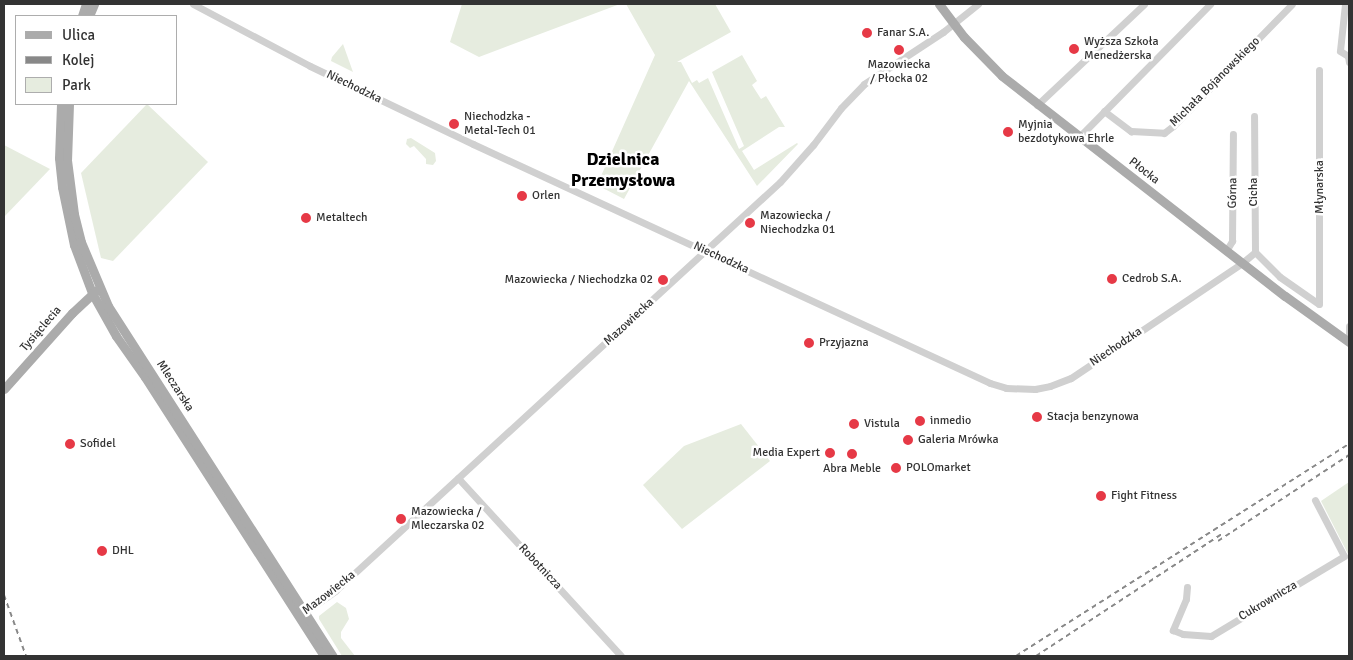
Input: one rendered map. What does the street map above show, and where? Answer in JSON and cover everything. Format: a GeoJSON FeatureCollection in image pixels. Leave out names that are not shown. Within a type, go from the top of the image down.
{"type":"FeatureCollection","features":[{"type":"Feature","properties":{"kind":"main road","name":"Płocka"},"geometry":{"type":"LineString","coordinates":[[939,4],[984,59],[1036,105],[1226,251],[1349,342]]}},
{"type":"Feature","properties":{"kind":"main road","name":"Mleczarska"},"geometry":{"type":"LineString","coordinates":[[60,105],[59,151],[62,187],[74,246],[116,336],[302,614],[334,656]]}},
{"type":"Feature","properties":{"kind":"main road","name":"Mleczarska"},"geometry":{"type":"LineString","coordinates":[[68,105],[67,160],[74,214],[96,291]]}},
{"type":"Feature","properties":{"kind":"main road","name":"Tysiąclecia"},"geometry":{"type":"LineString","coordinates":[[4,390],[47,339],[96,291]]}},
{"type":"Feature","properties":{"kind":"main road","name":"Mleczarska"},"geometry":{"type":"LineString","coordinates":[[302,614],[324,656]]}},
{"type":"Feature","properties":{"kind":"street","name":"Niechodzka"},"geometry":{"type":"LineString","coordinates":[[193,4],[310,66],[473,144],[990,383],[1006,388],[1026,390],[1050,386],[1071,378],[1242,263]]}},
{"type":"Feature","properties":{"kind":"street","name":"Mazowiecka"},"geometry":{"type":"LineString","coordinates":[[302,614],[335,591],[780,182],[813,145],[841,108],[864,84],[944,32],[978,4]]}},
{"type":"Feature","properties":{"kind":"street"},"geometry":{"type":"LineString","coordinates":[[1036,105],[1144,4]]}},
{"type":"Feature","properties":{"kind":"street"},"geometry":{"type":"LineString","coordinates":[[1079,137],[1210,4]]}},
{"type":"Feature","properties":{"kind":"street"},"geometry":{"type":"LineString","coordinates":[[1346,4],[1340,52],[1348,56],[1349,62]]}},
{"type":"Feature","properties":{"kind":"street","name":"Michała Bojanowskiego"},"geometry":{"type":"LineString","coordinates":[[1104,111],[1130,131],[1164,132],[1173,126],[1286,6]]}},
{"type":"Feature","properties":{"kind":"street","name":"Młynarska"},"geometry":{"type":"LineString","coordinates":[[1255,252],[1280,277],[1319,304],[1319,70]]}},
{"type":"Feature","properties":{"kind":"street","name":"Cicha"},"geometry":{"type":"LineString","coordinates":[[1254,116],[1255,252]]}},
{"type":"Feature","properties":{"kind":"street","name":"Górna"},"geometry":{"type":"LineString","coordinates":[[1226,251],[1232,241],[1233,134]]}},
{"type":"Feature","properties":{"kind":"street"},"geometry":{"type":"LineString","coordinates":[[1242,263],[1255,252]]}},
{"type":"Feature","properties":{"kind":"street"},"geometry":{"type":"LineString","coordinates":[[1349,326],[1349,334]]}},
{"type":"Feature","properties":{"kind":"street","name":"Robotnicza"},"geometry":{"type":"LineString","coordinates":[[458,478],[621,656]]}},
{"type":"Feature","properties":{"kind":"street","name":"Cukrownicza"},"geometry":{"type":"LineString","coordinates":[[1187,587],[1186,599],[1174,630],[1182,634],[1211,636],[1344,556],[1315,500]]}},
{"type":"Feature","properties":{"kind":"green space"},"geometry":{"type":"Polygon","coordinates":[[[462,4],[620,4],[479,57],[450,42],[462,4]]]}},
{"type":"Feature","properties":{"kind":"green space"},"geometry":{"type":"Polygon","coordinates":[[[626,4],[715,4],[731,32],[677,62],[681,62],[692,83],[697,80],[699,83],[708,78],[739,149],[744,146],[712,72],[742,55],[757,81],[752,85],[761,99],[766,96],[785,127],[779,127],[742,151],[754,170],[798,144],[757,186],[689,81],[624,199],[597,185],[655,55],[626,4]]]}},
{"type":"Feature","properties":{"kind":"green space"},"geometry":{"type":"Polygon","coordinates":[[[343,44],[353,72],[331,61],[343,44]]]}},
{"type":"Feature","properties":{"kind":"green space"},"geometry":{"type":"Polygon","coordinates":[[[146,105],[208,162],[113,261],[101,258],[81,173],[146,105]]]}},
{"type":"Feature","properties":{"kind":"green space"},"geometry":{"type":"Polygon","coordinates":[[[411,138],[435,153],[436,161],[433,165],[426,164],[426,159],[414,146],[410,148],[406,144],[407,139],[411,138]]]}},
{"type":"Feature","properties":{"kind":"green space"},"geometry":{"type":"Polygon","coordinates":[[[4,145],[50,169],[4,217],[4,145]]]}},
{"type":"Feature","properties":{"kind":"green space"},"geometry":{"type":"Polygon","coordinates":[[[741,424],[770,461],[682,529],[643,485],[684,446],[741,424]]]}},
{"type":"Feature","properties":{"kind":"green space"},"geometry":{"type":"Polygon","coordinates":[[[1349,482],[1349,556],[1321,501],[1349,482]]]}},
{"type":"Feature","properties":{"kind":"green space"},"geometry":{"type":"Polygon","coordinates":[[[337,602],[346,608],[349,619],[341,632],[341,638],[355,656],[342,656],[319,619],[319,616],[337,602]]]}},
{"type":"Feature","properties":{"kind":"railway"},"geometry":{"type":"LineString","coordinates":[[1016,656],[1349,444]]}},
{"type":"Feature","properties":{"kind":"railway"},"geometry":{"type":"LineString","coordinates":[[1218,541],[1349,455]]}},
{"type":"Feature","properties":{"kind":"railway"},"geometry":{"type":"LineString","coordinates":[[1036,656],[1222,534]]}},
{"type":"Feature","properties":{"kind":"railway"},"geometry":{"type":"LineString","coordinates":[[4,595],[26,656]]}},
{"type":"Feature","properties":{"kind":"place","name":"Fanar S.A."},"geometry":{"type":"Point","coordinates":[867,33]}},
{"type":"Feature","properties":{"kind":"place","name":"Wyższa Szkoła Menedżerska"},"geometry":{"type":"Point","coordinates":[1074,49]}},
{"type":"Feature","properties":{"kind":"place","name":"Mazowiecka / Płocka 02"},"geometry":{"type":"Point","coordinates":[899,50]}},
{"type":"Feature","properties":{"kind":"place","name":"Niechodzka - Metal-Tech 01"},"geometry":{"type":"Point","coordinates":[454,124]}},
{"type":"Feature","properties":{"kind":"place","name":"Myjnia bezdotykowa Ehrle"},"geometry":{"type":"Point","coordinates":[1008,132]}},
{"type":"Feature","properties":{"kind":"place","name":"Orlen"},"geometry":{"type":"Point","coordinates":[522,196]}},
{"type":"Feature","properties":{"kind":"place","name":"Metaltech"},"geometry":{"type":"Point","coordinates":[306,218]}},
{"type":"Feature","properties":{"kind":"place","name":"Mazowiecka / Niechodzka 01"},"geometry":{"type":"Point","coordinates":[750,223]}},
{"type":"Feature","properties":{"kind":"place","name":"Cedrob S.A."},"geometry":{"type":"Point","coordinates":[1112,279]}},
{"type":"Feature","properties":{"kind":"place","name":"Mazowiecka / Niechodzka 02"},"geometry":{"type":"Point","coordinates":[663,280]}},
{"type":"Feature","properties":{"kind":"place","name":"Przyjazna"},"geometry":{"type":"Point","coordinates":[809,343]}},
{"type":"Feature","properties":{"kind":"place","name":"Stacja benzynowa"},"geometry":{"type":"Point","coordinates":[1037,417]}},
{"type":"Feature","properties":{"kind":"place","name":"inmedio"},"geometry":{"type":"Point","coordinates":[920,421]}},
{"type":"Feature","properties":{"kind":"place","name":"Vistula"},"geometry":{"type":"Point","coordinates":[854,424]}},
{"type":"Feature","properties":{"kind":"place","name":"Galeria Mrówka"},"geometry":{"type":"Point","coordinates":[908,440]}},
{"type":"Feature","properties":{"kind":"place","name":"Sofidel"},"geometry":{"type":"Point","coordinates":[70,444]}},
{"type":"Feature","properties":{"kind":"place","name":"Media Expert"},"geometry":{"type":"Point","coordinates":[830,453]}},
{"type":"Feature","properties":{"kind":"place","name":"Abra Meble"},"geometry":{"type":"Point","coordinates":[852,454]}},
{"type":"Feature","properties":{"kind":"place","name":"POLOmarket"},"geometry":{"type":"Point","coordinates":[896,468]}},
{"type":"Feature","properties":{"kind":"place","name":"Fight Fitness"},"geometry":{"type":"Point","coordinates":[1101,496]}},
{"type":"Feature","properties":{"kind":"place","name":"Mazowiecka / Mleczarska 02"},"geometry":{"type":"Point","coordinates":[401,519]}},
{"type":"Feature","properties":{"kind":"place","name":"DHL"},"geometry":{"type":"Point","coordinates":[102,551]}},
{"type":"Feature","properties":{"kind":"district","name":"Dzielnica Przemysłowa"},"geometry":{"type":"Point","coordinates":[623,170]}}]}
